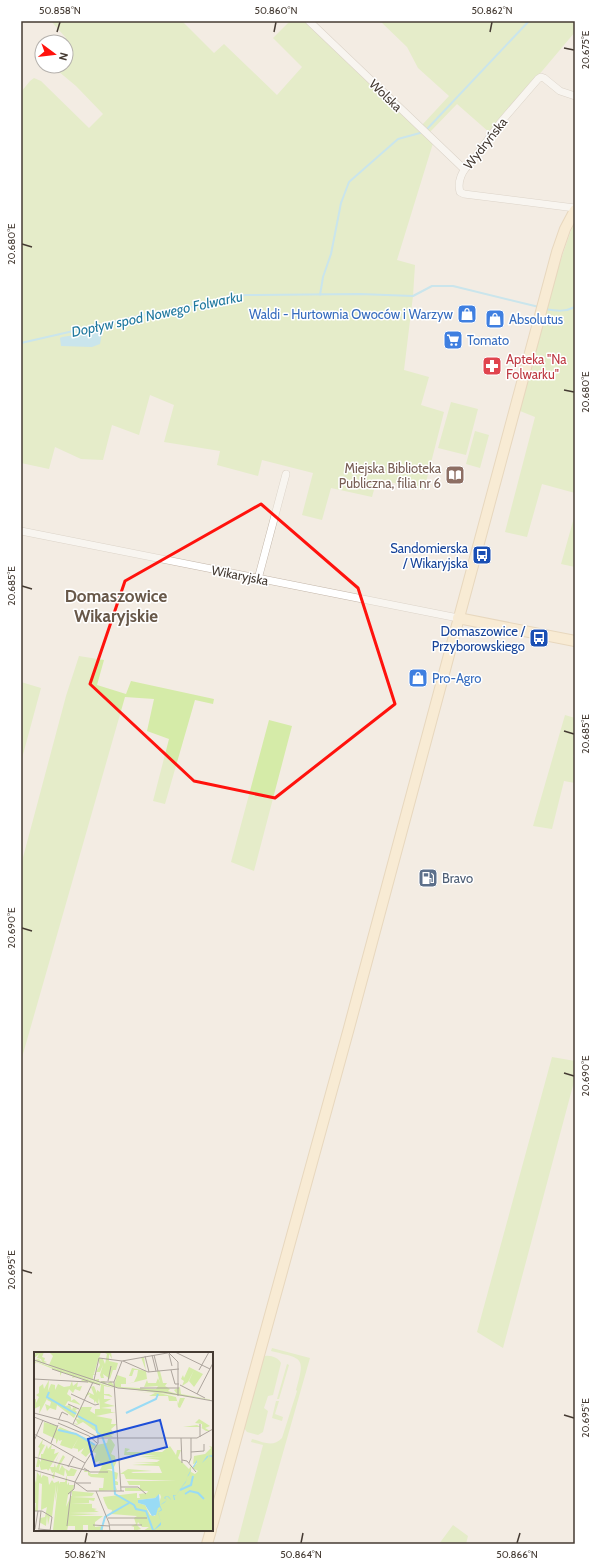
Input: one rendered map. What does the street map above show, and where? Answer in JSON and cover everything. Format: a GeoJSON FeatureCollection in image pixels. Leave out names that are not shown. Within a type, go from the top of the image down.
{"type":"FeatureCollection","features":[{"type":"Feature","properties":{"kind":"street","name":"Wolska"},"geometry":{"type":"LineString","coordinates":[[309,21],[464,169]]}},
{"type":"Feature","properties":{"kind":"street","name":"Wydryńska"},"geometry":{"type":"LineString","coordinates":[[575,96],[560,91],[544,78],[541,77],[538,79],[500,123],[470,164],[464,169],[458,186],[460,192],[464,194],[575,209]]}},
{"type":"Feature","properties":{"kind":"street"},"geometry":{"type":"LineString","coordinates":[[213,1522],[542,307],[559,246],[565,229],[575,209]]}},
{"type":"Feature","properties":{"kind":"street"},"geometry":{"type":"LineString","coordinates":[[258,578],[286,474]]}},
{"type":"Feature","properties":{"kind":"street","name":"Wikaryjska"},"geometry":{"type":"LineString","coordinates":[[21,531],[458,618]]}},
{"type":"Feature","properties":{"kind":"street"},"geometry":{"type":"LineString","coordinates":[[458,618],[575,641]]}},
{"type":"Feature","properties":{"kind":"street"},"geometry":{"type":"LineString","coordinates":[[207,1544],[211,1531]]}},
{"type":"Feature","properties":{"kind":"highlighted area"},"geometry":{"type":"Polygon","coordinates":[[[261,504],[358,588],[395,704],[275,798],[194,781],[90,684],[125,581],[261,504]]]}},
{"type":"Feature","properties":{"kind":"green space"},"geometry":{"type":"Polygon","coordinates":[[[51,21],[182,21],[214,53],[224,44],[277,95],[302,67],[273,38],[290,21],[309,21],[434,140],[397,260],[415,265],[413,296],[404,370],[429,377],[421,405],[444,412],[424,490],[377,479],[372,497],[331,488],[322,520],[302,515],[313,473],[262,460],[258,476],[217,465],[220,451],[164,442],[174,405],[150,395],[139,435],[112,425],[103,460],[81,459],[55,447],[49,469],[21,463],[21,92],[34,78],[41,81],[89,128],[103,114],[76,86],[62,74],[74,74],[74,34],[62,34],[51,21]]]}},
{"type":"Feature","properties":{"kind":"green space"},"geometry":{"type":"Polygon","coordinates":[[[380,21],[575,21],[575,32],[490,133],[457,104],[430,132],[422,125],[449,96],[418,68],[407,47],[380,21]]]}},
{"type":"Feature","properties":{"kind":"green space"},"geometry":{"type":"Polygon","coordinates":[[[575,220],[575,493],[542,484],[527,537],[505,532],[535,417],[520,411],[551,291],[575,220]]]}},
{"type":"Feature","properties":{"kind":"green space"},"geometry":{"type":"Polygon","coordinates":[[[451,402],[478,409],[466,455],[438,448],[451,402]]]}},
{"type":"Feature","properties":{"kind":"green space"},"geometry":{"type":"Polygon","coordinates":[[[475,431],[489,435],[480,468],[466,464],[475,431]]]}},
{"type":"Feature","properties":{"kind":"green space"},"geometry":{"type":"Polygon","coordinates":[[[575,514],[575,567],[561,564],[575,514]]]}},
{"type":"Feature","properties":{"kind":"green space"},"geometry":{"type":"Polygon","coordinates":[[[79,656],[104,660],[97,685],[126,694],[131,681],[214,699],[213,704],[195,700],[165,804],[153,801],[169,739],[147,731],[154,699],[125,697],[21,1061],[21,865],[66,696],[79,656]]]}},
{"type":"Feature","properties":{"kind":"green space"},"geometry":{"type":"Polygon","coordinates":[[[21,682],[41,688],[21,762],[21,682]]]}},
{"type":"Feature","properties":{"kind":"green space"},"geometry":{"type":"Polygon","coordinates":[[[565,715],[575,718],[575,749],[573,757],[575,758],[575,783],[564,781],[552,829],[533,826],[565,715]]]}},
{"type":"Feature","properties":{"kind":"green space"},"geometry":{"type":"Polygon","coordinates":[[[269,720],[292,726],[254,871],[231,862],[269,720]]]}},
{"type":"Feature","properties":{"kind":"green space"},"geometry":{"type":"Polygon","coordinates":[[[552,1057],[575,1061],[575,1078],[503,1348],[477,1332],[552,1057]]]}},
{"type":"Feature","properties":{"kind":"green space"},"geometry":{"type":"Polygon","coordinates":[[[272,1348],[310,1358],[257,1544],[237,1544],[263,1445],[251,1442],[252,1439],[271,1444],[282,1438],[297,1391],[301,1371],[301,1365],[296,1358],[271,1351],[272,1348]]]}},
{"type":"Feature","properties":{"kind":"green space"},"geometry":{"type":"Polygon","coordinates":[[[265,1356],[274,1357],[281,1363],[273,1395],[268,1396],[264,1408],[268,1411],[263,1432],[258,1435],[247,1432],[244,1428],[265,1356]]]}},
{"type":"Feature","properties":{"kind":"green space"},"geometry":{"type":"Polygon","coordinates":[[[287,1364],[289,1365],[279,1399],[277,1399],[287,1364]]]}},
{"type":"Feature","properties":{"kind":"green space"},"geometry":{"type":"Polygon","coordinates":[[[276,1401],[279,1401],[275,1414],[283,1417],[282,1421],[272,1418],[276,1401]]]}},
{"type":"Feature","properties":{"kind":"green space"},"geometry":{"type":"Polygon","coordinates":[[[453,1525],[468,1536],[466,1544],[439,1544],[453,1525]]]}},
{"type":"Feature","properties":{"kind":"water"},"geometry":{"type":"Polygon","coordinates":[[[100,331],[102,333],[100,344],[92,347],[61,346],[60,338],[62,337],[100,331]]]}},
{"type":"Feature","properties":{"kind":"waterway"},"geometry":{"type":"LineString","coordinates":[[320,295],[323,277],[331,254],[341,203],[349,182],[398,139],[420,133],[428,128],[529,21]]}},
{"type":"Feature","properties":{"kind":"waterway","name":"Dopływ spod Nowego Folwarku"},"geometry":{"type":"LineString","coordinates":[[21,343],[152,313],[205,305],[245,295],[360,294],[413,296],[432,286],[453,286],[539,307]]}},
{"type":"Feature","properties":{"kind":"waterway","name":"Dopływ spod Nowego Folwarku"},"geometry":{"type":"LineString","coordinates":[[545,309],[561,311],[575,307]]}},
{"type":"Feature","properties":{"kind":"place","name":"Waldi - Hurtownia Owoców i Warzyw"},"geometry":{"type":"Point","coordinates":[467,314]}},
{"type":"Feature","properties":{"kind":"place","name":"Absolutus"},"geometry":{"type":"Point","coordinates":[495,319]}},
{"type":"Feature","properties":{"kind":"place","name":"Tomato"},"geometry":{"type":"Point","coordinates":[453,340]}},
{"type":"Feature","properties":{"kind":"place","name":"Apteka \"Na Folwarku\""},"geometry":{"type":"Point","coordinates":[492,366]}},
{"type":"Feature","properties":{"kind":"place","name":"Miejska Biblioteka Publiczna, filia nr 6"},"geometry":{"type":"Point","coordinates":[455,475]}},
{"type":"Feature","properties":{"kind":"place","name":"Sandomierska / Wikaryjska"},"geometry":{"type":"Point","coordinates":[482,555]}},
{"type":"Feature","properties":{"kind":"place","name":"Domaszowice / Przyborowskiego"},"geometry":{"type":"Point","coordinates":[539,638]}},
{"type":"Feature","properties":{"kind":"place","name":"Pro-Agro"},"geometry":{"type":"Point","coordinates":[418,678]}},
{"type":"Feature","properties":{"kind":"place","name":"Bravo"},"geometry":{"type":"Point","coordinates":[428,878]}},
{"type":"Feature","properties":{"kind":"district","name":"Domaszowice Wikaryjskie"},"geometry":{"type":"Point","coordinates":[116,606]}}]}
